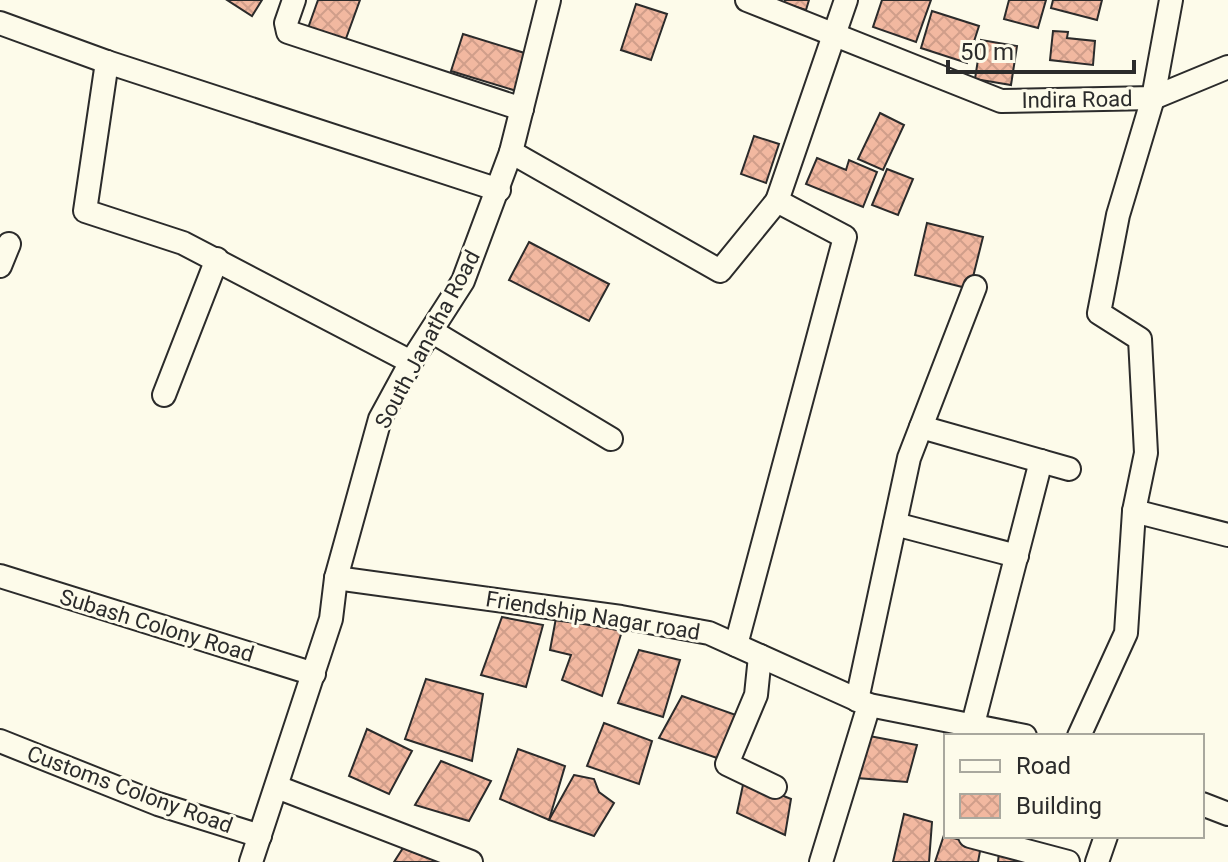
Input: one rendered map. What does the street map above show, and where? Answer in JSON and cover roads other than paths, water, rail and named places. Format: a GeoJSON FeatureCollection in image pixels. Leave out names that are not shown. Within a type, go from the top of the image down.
{"type":"FeatureCollection","features":[{"type":"Feature","properties":{"kind":"street"},"geometry":{"type":"LineString","coordinates":[[294,0],[286,23],[288,32],[522,109]]}},
{"type":"Feature","properties":{"kind":"street","name":"South Janatha Road"},"geometry":{"type":"LineString","coordinates":[[251,862],[331,619],[336,578],[380,419],[411,362],[463,281],[511,152],[549,0]]}},
{"type":"Feature","properties":{"kind":"street","name":"Indira Road"},"geometry":{"type":"LineString","coordinates":[[747,0],[1001,101],[1153,98],[1228,67]]}},
{"type":"Feature","properties":{"kind":"street"},"geometry":{"type":"LineString","coordinates":[[511,152],[720,271],[777,201],[846,0]]}},
{"type":"Feature","properties":{"kind":"street"},"geometry":{"type":"LineString","coordinates":[[1080,734],[1126,633],[1134,511],[1146,453],[1140,339],[1099,313],[1118,215],[1153,98],[1171,0]]}},
{"type":"Feature","properties":{"kind":"street"},"geometry":{"type":"LineString","coordinates":[[0,23],[107,62],[499,190]]}},
{"type":"Feature","properties":{"kind":"street"},"geometry":{"type":"LineString","coordinates":[[107,62],[85,211],[183,243],[411,362]]}},
{"type":"Feature","properties":{"kind":"street"},"geometry":{"type":"LineString","coordinates":[[736,645],[845,237],[777,201]]}},
{"type":"Feature","properties":{"kind":"street"},"geometry":{"type":"LineString","coordinates":[[0,266],[9,244]]}},
{"type":"Feature","properties":{"kind":"street"},"geometry":{"type":"LineString","coordinates":[[164,395],[217,259]]}},
{"type":"Feature","properties":{"kind":"street"},"geometry":{"type":"LineString","coordinates":[[821,862],[863,702],[909,458],[975,287]]}},
{"type":"Feature","properties":{"kind":"street"},"geometry":{"type":"LineString","coordinates":[[433,332],[611,439]]}},
{"type":"Feature","properties":{"kind":"street"},"geometry":{"type":"LineString","coordinates":[[921,427],[1069,469]]}},
{"type":"Feature","properties":{"kind":"street"},"geometry":{"type":"LineString","coordinates":[[973,724],[1041,461]]}},
{"type":"Feature","properties":{"kind":"street"},"geometry":{"type":"LineString","coordinates":[[1134,511],[1228,535]]}},
{"type":"Feature","properties":{"kind":"street"},"geometry":{"type":"LineString","coordinates":[[895,524],[1017,556]]}},
{"type":"Feature","properties":{"kind":"street","name":"Subash Colony Road"},"geometry":{"type":"LineString","coordinates":[[0,576],[314,674]]}},
{"type":"Feature","properties":{"kind":"street","name":"Friendship Nagar road"},"geometry":{"type":"LineString","coordinates":[[336,578],[621,617],[709,633],[863,702],[1016,734]]}},
{"type":"Feature","properties":{"kind":"street"},"geometry":{"type":"LineString","coordinates":[[760,656],[756,695],[727,764],[775,787]]}},
{"type":"Feature","properties":{"kind":"street","name":"Customs Colony Road"},"geometry":{"type":"LineString","coordinates":[[0,741],[158,804],[260,836]]}},
{"type":"Feature","properties":{"kind":"street"},"geometry":{"type":"LineString","coordinates":[[277,787],[471,862]]}},
{"type":"Feature","properties":{"kind":"street"},"geometry":{"type":"LineString","coordinates":[[1204,805],[1228,814]]}},
{"type":"Feature","properties":{"kind":"street"},"geometry":{"type":"LineString","coordinates":[[978,838],[1068,862]]}},
{"type":"Feature","properties":{"kind":"street"},"geometry":{"type":"LineString","coordinates":[[1097,862],[1105,838]]}}]}
